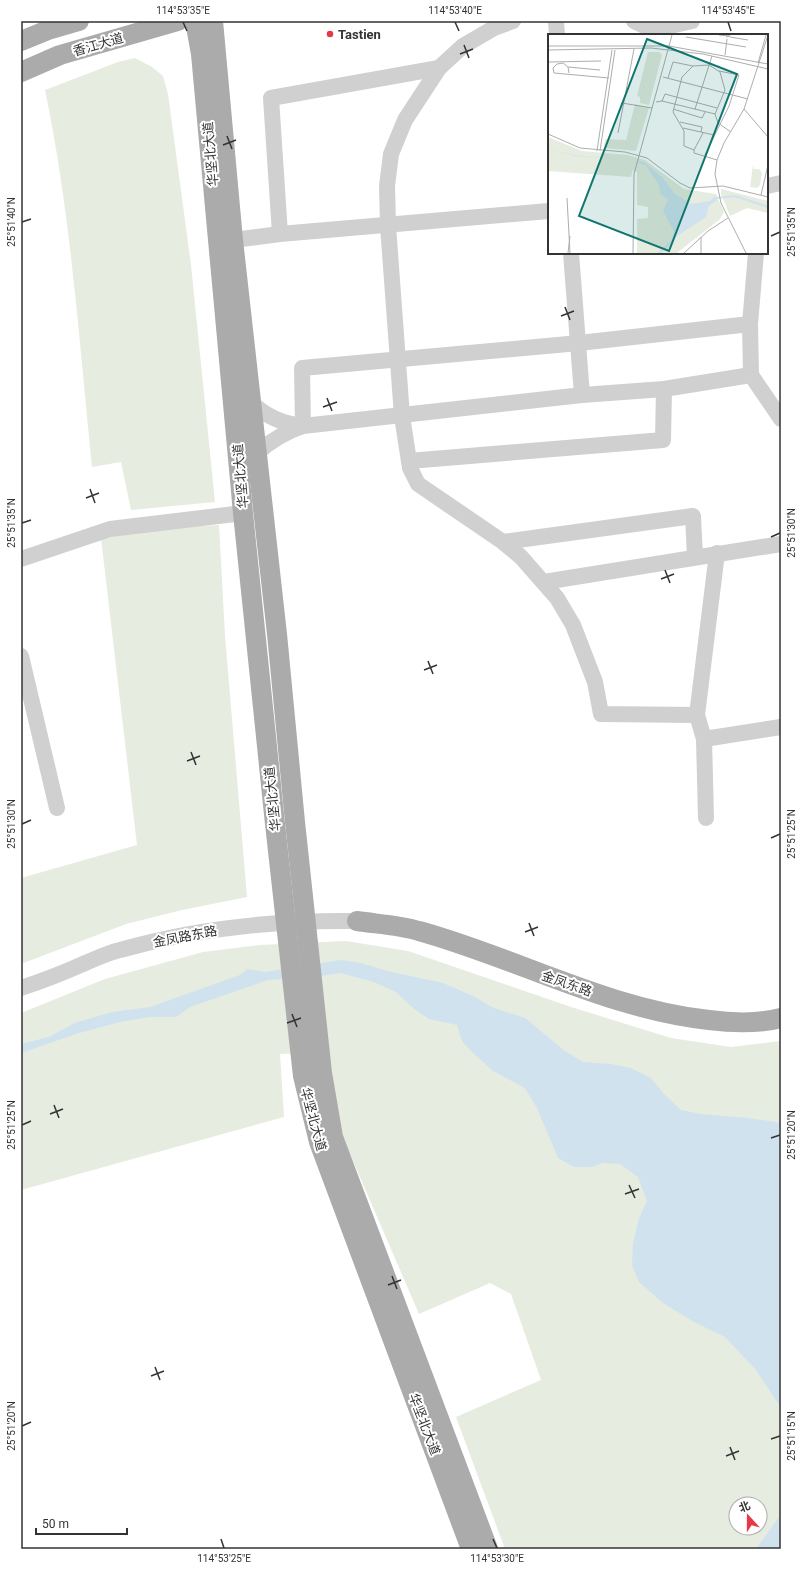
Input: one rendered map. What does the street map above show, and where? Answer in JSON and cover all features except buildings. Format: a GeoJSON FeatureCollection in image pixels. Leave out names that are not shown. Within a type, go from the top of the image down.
{"type":"FeatureCollection","features":[{"type":"Feature","properties":{"kind":"main road","name":"香江大道"},"geometry":{"type":"LineString","coordinates":[[21,41],[48,30],[79,21]]}},
{"type":"Feature","properties":{"kind":"main road","name":"香江大道"},"geometry":{"type":"LineString","coordinates":[[21,72],[60,55],[178,21]]}},
{"type":"Feature","properties":{"kind":"main road","name":"华坚北大道"},"geometry":{"type":"LineString","coordinates":[[195,21],[201,54],[243,513],[275,824],[312,1074],[333,1136],[488,1549]]}},
{"type":"Feature","properties":{"kind":"main road","name":"华坚北大道"},"geometry":{"type":"LineString","coordinates":[[213,21],[233,240],[277,634],[294,822],[312,1074],[319,1142],[471,1549]]}},
{"type":"Feature","properties":{"kind":"main road","name":"金凤东路"},"geometry":{"type":"LineString","coordinates":[[357,920],[418,931],[474,949],[562,982],[634,1005],[683,1018],[729,1023],[773,1020],[781,1018]]}},
{"type":"Feature","properties":{"kind":"street"},"geometry":{"type":"LineString","coordinates":[[513,21],[494,28],[464,46],[439,68],[405,120],[392,154],[386,186],[388,226],[402,416],[410,468],[418,484],[503,542],[521,557],[557,598],[573,625],[594,682],[601,714],[697,716]]}},
{"type":"Feature","properties":{"kind":"street"},"geometry":{"type":"LineString","coordinates":[[556,21],[557,34]]}},
{"type":"Feature","properties":{"kind":"street"},"geometry":{"type":"LineString","coordinates":[[634,21],[657,32],[692,21]]}},
{"type":"Feature","properties":{"kind":"street"},"geometry":{"type":"LineString","coordinates":[[280,234],[271,98],[439,68]]}},
{"type":"Feature","properties":{"kind":"street"},"geometry":{"type":"LineString","coordinates":[[768,186],[781,183]]}},
{"type":"Feature","properties":{"kind":"street"},"geometry":{"type":"LineString","coordinates":[[233,240],[280,234],[388,226],[548,211]]}},
{"type":"Feature","properties":{"kind":"street"},"geometry":{"type":"LineString","coordinates":[[571,254],[582,395]]}},
{"type":"Feature","properties":{"kind":"street"},"geometry":{"type":"LineString","coordinates":[[756,254],[750,324],[751,375],[781,419]]}},
{"type":"Feature","properties":{"kind":"street"},"geometry":{"type":"LineString","coordinates":[[303,426],[302,368],[578,343],[750,324]]}},
{"type":"Feature","properties":{"kind":"street"},"geometry":{"type":"LineString","coordinates":[[251,402],[262,412],[275,420],[303,426],[582,395],[664,389],[751,375]]}},
{"type":"Feature","properties":{"kind":"street"},"geometry":{"type":"LineString","coordinates":[[409,461],[663,440],[664,389]]}},
{"type":"Feature","properties":{"kind":"street"},"geometry":{"type":"LineString","coordinates":[[256,454],[272,440],[303,426]]}},
{"type":"Feature","properties":{"kind":"street"},"geometry":{"type":"LineString","coordinates":[[21,560],[110,529],[243,513]]}},
{"type":"Feature","properties":{"kind":"street"},"geometry":{"type":"LineString","coordinates":[[503,542],[693,516],[696,557]]}},
{"type":"Feature","properties":{"kind":"street"},"geometry":{"type":"LineString","coordinates":[[544,582],[781,544]]}},
{"type":"Feature","properties":{"kind":"street"},"geometry":{"type":"LineString","coordinates":[[706,818],[704,739],[697,716],[717,554]]}},
{"type":"Feature","properties":{"kind":"street"},"geometry":{"type":"LineString","coordinates":[[21,656],[57,808]]}},
{"type":"Feature","properties":{"kind":"street"},"geometry":{"type":"LineString","coordinates":[[704,739],[781,727]]}},
{"type":"Feature","properties":{"kind":"street","name":"金凤路东路"},"geometry":{"type":"LineString","coordinates":[[21,988],[118,950],[170,938],[225,928],[262,924],[308,920],[357,920]]}},
{"type":"Feature","properties":{"kind":"shaded area"},"geometry":{"type":"Polygon","coordinates":[[[135,58],[152,67],[163,76],[168,94],[191,265],[215,502],[131,510],[121,462],[92,467],[68,231],[54,137],[45,90],[118,62],[135,58]]]}},
{"type":"Feature","properties":{"kind":"shaded area"},"geometry":{"type":"Polygon","coordinates":[[[219,525],[225,636],[247,897],[182,910],[126,924],[21,964],[21,878],[137,845],[101,538],[161,528],[219,525]]]}},
{"type":"Feature","properties":{"kind":"shaded area"},"geometry":{"type":"Polygon","coordinates":[[[346,941],[408,951],[571,1007],[671,1038],[731,1047],[781,1041],[781,1549],[505,1549],[456,1417],[541,1380],[511,1294],[490,1283],[419,1314],[335,1119],[319,1052],[280,1054],[284,1117],[21,1190],[21,1013],[105,979],[203,952],[259,945],[346,941]]]}},
{"type":"Feature","properties":{"kind":"water"},"geometry":{"type":"Polygon","coordinates":[[[341,960],[361,963],[387,971],[443,983],[473,996],[494,1008],[525,1018],[565,1051],[583,1062],[611,1064],[631,1068],[651,1078],[664,1094],[681,1110],[701,1114],[748,1118],[781,1123],[781,1408],[756,1370],[725,1337],[694,1322],[663,1303],[639,1282],[632,1265],[633,1243],[639,1218],[647,1201],[638,1177],[620,1164],[603,1163],[592,1167],[574,1167],[558,1158],[537,1108],[525,1088],[493,1071],[471,1051],[462,1041],[457,1025],[429,1019],[413,1008],[396,992],[374,982],[340,973],[322,976],[268,980],[190,1007],[176,1017],[150,1017],[120,1022],[79,1033],[21,1053],[21,1044],[49,1037],[75,1023],[112,1012],[150,1007],[240,975],[247,969],[265,972],[341,960]]]}},
{"type":"Feature","properties":{"kind":"water"},"geometry":{"type":"Polygon","coordinates":[[[781,1510],[781,1549],[756,1549],[765,1536],[768,1536],[768,1532],[779,1517],[781,1510]]]}},
{"type":"Feature","properties":{"kind":"place","name":"Tastien"},"geometry":{"type":"Point","coordinates":[330,34]}}]}
